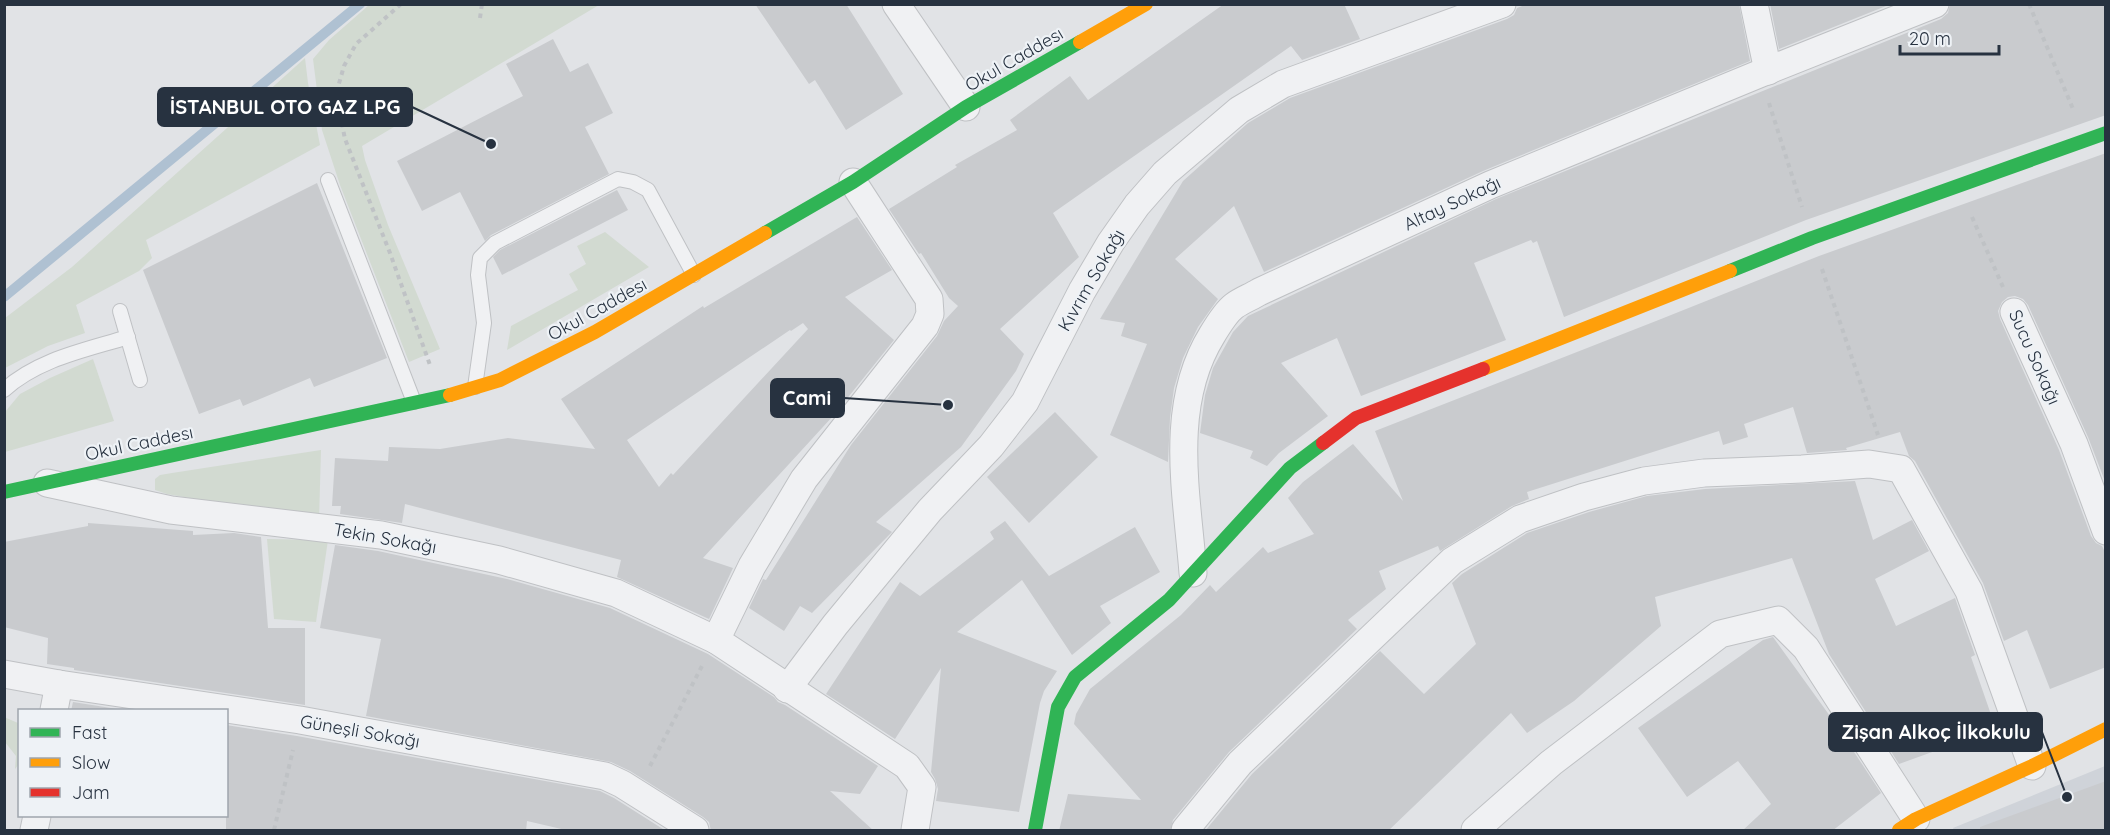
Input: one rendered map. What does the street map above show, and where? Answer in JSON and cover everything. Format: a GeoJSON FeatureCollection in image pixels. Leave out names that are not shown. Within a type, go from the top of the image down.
{"type":"FeatureCollection","features":[{"type":"Feature","properties":{"kind":"main road","name":"Okul Caddesı"},"geometry":{"type":"LineString","coordinates":[[4,492],[441,397],[500,380],[596,332],[694,275],[853,182],[966,107],[1146,4]]}},
{"type":"Feature","properties":{"kind":"main road"},"geometry":{"type":"LineString","coordinates":[[1035,831],[1058,707],[1075,677],[1169,600],[1290,468],[1356,418],[1812,238],[2106,134]]}},
{"type":"Feature","properties":{"kind":"main road"},"geometry":{"type":"LineString","coordinates":[[1907,825],[2106,729]]}},
{"type":"Feature","properties":{"kind":"street"},"geometry":{"type":"LineString","coordinates":[[896,4],[966,107]]}},
{"type":"Feature","properties":{"kind":"street","name":"Kıvrım Sokağı"},"geometry":{"type":"LineString","coordinates":[[787,689],[835,625],[915,528],[991,446],[1025,402],[1082,291],[1111,242],[1137,205],[1165,173],[1239,110],[1283,84],[1502,4]]}},
{"type":"Feature","properties":{"kind":"street"},"geometry":{"type":"LineString","coordinates":[[1754,4],[1763,72]]}},
{"type":"Feature","properties":{"kind":"street","name":"Altay Sokağı"},"geometry":{"type":"LineString","coordinates":[[1193,573],[1184,448],[1185,410],[1194,370],[1206,344],[1233,306],[1490,185],[1763,72],[1935,4]]}},
{"type":"Feature","properties":{"kind":"street"},"geometry":{"type":"LineString","coordinates":[[716,640],[752,566],[804,479],[925,326],[930,314],[929,299],[853,182]]}},
{"type":"Feature","properties":{"kind":"street","name":"Sucu Sokağı"},"geometry":{"type":"LineString","coordinates":[[2014,312],[2074,444],[2106,531]]}},
{"type":"Feature","properties":{"kind":"street"},"geometry":{"type":"LineString","coordinates":[[1185,831],[1240,763],[1452,561],[1520,519],[1584,497],[1644,481],[1704,473],[1869,464],[1901,469],[1969,591],[2032,766]]}},
{"type":"Feature","properties":{"kind":"street","name":"Tekin Sokağı"},"geometry":{"type":"LineString","coordinates":[[43,482],[171,510],[381,535],[499,560],[616,593],[716,640],[787,689],[907,766],[922,787],[915,831]]}},
{"type":"Feature","properties":{"kind":"street"},"geometry":{"type":"LineString","coordinates":[[1475,831],[1551,763],[1720,634],[1778,621],[1806,648],[1907,825]]}},
{"type":"Feature","properties":{"kind":"street","name":"Güneşli Sokağı"},"geometry":{"type":"LineString","coordinates":[[6,675],[226,709]]}},
{"type":"Feature","properties":{"kind":"street"},"geometry":{"type":"LineString","coordinates":[[54,709],[59,684]]}},
{"type":"Feature","properties":{"kind":"street","name":"Güneşli Sokağı"},"geometry":{"type":"LineString","coordinates":[[228,709],[300,720],[605,776],[695,831]]}},
{"type":"Feature","properties":{"kind":"lane"},"geometry":{"type":"LineString","coordinates":[[475,387],[484,322],[478,275],[480,258],[495,243],[618,179],[633,182],[648,190],[694,275]]}},
{"type":"Feature","properties":{"kind":"lane"},"geometry":{"type":"LineString","coordinates":[[328,180],[414,402]]}},
{"type":"Feature","properties":{"kind":"lane"},"geometry":{"type":"LineString","coordinates":[[120,311],[140,380]]}},
{"type":"Feature","properties":{"kind":"lane"},"geometry":{"type":"LineString","coordinates":[[4,390],[51,361],[128,337]]}},
{"type":"Feature","properties":{"kind":"path"},"geometry":{"type":"LineString","coordinates":[[401,4],[356,44],[344,66],[336,94],[345,139],[390,253],[441,397]]}},
{"type":"Feature","properties":{"kind":"path"},"geometry":{"type":"LineString","coordinates":[[480,18],[482,4]]}},
{"type":"Feature","properties":{"kind":"path"},"geometry":{"type":"LineString","coordinates":[[2029,4],[2086,140]]}},
{"type":"Feature","properties":{"kind":"path"},"geometry":{"type":"LineString","coordinates":[[1763,72],[1812,238],[1889,467]]}},
{"type":"Feature","properties":{"kind":"path","name":"Sucu Sokağı"},"geometry":{"type":"LineString","coordinates":[[1958,186],[2014,312]]}},
{"type":"Feature","properties":{"kind":"path"},"geometry":{"type":"LineString","coordinates":[[635,793],[716,640]]}},
{"type":"Feature","properties":{"kind":"path"},"geometry":{"type":"LineString","coordinates":[[274,831],[300,720]]}},
{"type":"Feature","properties":{"kind":"shaded area"},"geometry":{"type":"Polygon","coordinates":[[[369,5],[599,5],[362,146],[388,225],[440,349],[409,362],[340,185],[322,130],[313,59],[329,40],[369,5]]]}},
{"type":"Feature","properties":{"kind":"shaded area"},"geometry":{"type":"Polygon","coordinates":[[[305,58],[320,145],[146,240],[152,258],[139,271],[76,305],[85,333],[48,346],[5,368],[5,318],[72,267],[305,58]]]}},
{"type":"Feature","properties":{"kind":"shaded area"},"geometry":{"type":"Polygon","coordinates":[[[605,232],[649,267],[507,350],[511,326],[578,290],[569,274],[586,264],[577,246],[605,232]]]}},
{"type":"Feature","properties":{"kind":"shaded area"},"geometry":{"type":"Polygon","coordinates":[[[93,359],[114,421],[5,452],[5,412],[20,394],[93,359]]]}},
{"type":"Feature","properties":{"kind":"shaded area"},"geometry":{"type":"Polygon","coordinates":[[[321,450],[319,521],[155,490],[155,479],[160,475],[321,450]]]}},
{"type":"Feature","properties":{"kind":"shaded area"},"geometry":{"type":"Polygon","coordinates":[[[267,539],[328,540],[316,622],[274,619],[267,539]]]}},
{"type":"Feature","properties":{"kind":"shaded area"},"geometry":{"type":"Polygon","coordinates":[[[4,717],[18,723],[18,765],[15,769],[16,756],[5,742],[4,717]]]}},
{"type":"Feature","properties":{"kind":"shaded area"},"geometry":{"type":"Polygon","coordinates":[[[2105,766],[2105,830],[1954,830],[1953,828],[2105,766]]]}},
{"type":"Feature","properties":{"kind":"building"},"geometry":{"type":"Polygon","coordinates":[[[755,4],[846,4],[903,94],[846,130],[815,80],[809,84],[755,4]]]}},
{"type":"Feature","properties":{"kind":"building"},"geometry":{"type":"Polygon","coordinates":[[[1224,4],[1344,4],[1360,39],[1302,60],[1291,46],[1053,213],[1079,257],[1000,329],[1024,354],[1016,371],[961,447],[876,522],[892,532],[812,613],[800,606],[784,631],[749,608],[763,579],[766,580],[851,445],[937,336],[944,321],[958,306],[949,298],[921,253],[919,254],[889,209],[957,167],[955,165],[1017,130],[1010,120],[1070,76],[1088,100],[1224,4]]]}},
{"type":"Feature","properties":{"kind":"building"},"geometry":{"type":"Polygon","coordinates":[[[1527,4],[1739,4],[1750,61],[1483,171],[1264,272],[1234,206],[1175,259],[1218,299],[1198,327],[1183,358],[1174,388],[1168,462],[1110,435],[1147,344],[1121,336],[1125,323],[1100,319],[1183,181],[1248,123],[1290,98],[1507,19],[1514,15],[1517,8],[1527,4]]]}},
{"type":"Feature","properties":{"kind":"building"},"geometry":{"type":"Polygon","coordinates":[[[1770,4],[1891,4],[1779,49],[1770,4]]]}},
{"type":"Feature","properties":{"kind":"building"},"geometry":{"type":"Polygon","coordinates":[[[1950,4],[2106,4],[2106,115],[1806,220],[1564,317],[1537,241],[1533,243],[1531,240],[1474,263],[1506,340],[1361,396],[1337,338],[1281,363],[1328,416],[1279,453],[1267,466],[1250,458],[1253,451],[1200,433],[1205,395],[1213,368],[1233,332],[1248,316],[1496,199],[1941,19],[1948,13],[1950,4]]]}},
{"type":"Feature","properties":{"kind":"building"},"geometry":{"type":"Polygon","coordinates":[[[553,39],[570,72],[588,63],[613,113],[585,127],[609,174],[491,235],[485,241],[460,192],[422,211],[397,161],[523,96],[506,64],[553,39]]]}},
{"type":"Feature","properties":{"kind":"building"},"geometry":{"type":"Polygon","coordinates":[[[2106,153],[2106,484],[2088,437],[2028,305],[2023,299],[2015,296],[2008,297],[2002,302],[1998,311],[2059,450],[2091,536],[2096,543],[2102,546],[2106,554],[2106,667],[2050,689],[2027,630],[2004,641],[1983,583],[1915,461],[1909,456],[1900,432],[1846,448],[1847,450],[1807,453],[1793,407],[1744,424],[1748,437],[1723,445],[1719,431],[1527,492],[1529,499],[1512,506],[1440,551],[1438,546],[1379,571],[1386,589],[1348,620],[1357,629],[1229,752],[1173,820],[1170,831],[1059,831],[1068,794],[1141,800],[1074,724],[1076,714],[1090,689],[1181,615],[1210,585],[1216,592],[1263,547],[1268,553],[1314,534],[1288,498],[1303,482],[1353,444],[1403,501],[1375,431],[1819,256],[2106,153]]]}},
{"type":"Feature","properties":{"kind":"building"},"geometry":{"type":"Polygon","coordinates":[[[317,183],[387,358],[314,387],[310,378],[243,406],[240,399],[199,414],[143,270],[317,183]]]}},
{"type":"Feature","properties":{"kind":"building"},"geometry":{"type":"Polygon","coordinates":[[[617,190],[628,210],[502,275],[493,257],[500,250],[617,190]]]}},
{"type":"Feature","properties":{"kind":"building"},"geometry":{"type":"Polygon","coordinates":[[[857,217],[892,270],[845,297],[894,340],[833,416],[703,558],[733,568],[709,619],[617,577],[621,560],[405,504],[402,523],[340,514],[341,506],[332,506],[335,458],[388,461],[389,447],[440,449],[508,438],[595,449],[561,399],[703,306],[704,308],[857,217]],[[803,323],[790,330],[627,440],[659,487],[671,473],[673,475],[808,329],[803,323]]]}},
{"type":"Feature","properties":{"kind":"building"},"geometry":{"type":"Polygon","coordinates":[[[1055,412],[1098,457],[1029,523],[987,477],[1055,412]]]}},
{"type":"Feature","properties":{"kind":"building"},"geometry":{"type":"Polygon","coordinates":[[[1855,481],[1873,540],[1912,520],[1929,551],[1875,579],[1896,626],[1955,598],[1975,655],[1971,657],[1996,729],[1899,764],[1829,654],[1792,558],[1655,597],[1661,626],[1574,701],[1527,733],[1511,713],[1388,831],[1205,831],[1252,774],[1380,651],[1424,694],[1476,644],[1452,583],[1462,574],[1527,533],[1647,496],[1705,489],[1855,481]]]}},
{"type":"Feature","properties":{"kind":"building"},"geometry":{"type":"Polygon","coordinates":[[[1005,521],[1049,576],[1135,527],[1160,572],[1100,606],[1111,623],[1072,655],[1022,580],[957,632],[1057,671],[1044,691],[1040,703],[1019,812],[936,801],[938,789],[931,772],[941,668],[895,739],[826,694],[900,582],[920,596],[994,539],[990,532],[1005,521]]]}},
{"type":"Feature","properties":{"kind":"building"},"geometry":{"type":"Polygon","coordinates":[[[88,523],[193,531],[193,535],[234,533],[261,537],[268,628],[305,628],[305,705],[47,664],[48,638],[4,627],[4,542],[88,526],[88,523]]]}},
{"type":"Feature","properties":{"kind":"building"},"geometry":{"type":"Polygon","coordinates":[[[335,545],[378,551],[507,579],[610,608],[708,654],[878,766],[860,794],[830,791],[874,831],[711,831],[709,822],[703,817],[630,771],[611,762],[366,716],[381,639],[320,628],[335,545]]]}},
{"type":"Feature","properties":{"kind":"building"},"geometry":{"type":"Polygon","coordinates":[[[1773,637],[1835,723],[1881,793],[1832,831],[1742,831],[1771,804],[1738,761],[1687,797],[1638,728],[1763,640],[1773,637]]]}},
{"type":"Feature","properties":{"kind":"building"},"geometry":{"type":"Polygon","coordinates":[[[73,702],[117,709],[71,709],[73,702]]]}},
{"type":"Feature","properties":{"kind":"building"},"geometry":{"type":"Polygon","coordinates":[[[228,725],[600,791],[666,831],[570,831],[527,821],[526,831],[226,831],[228,725]]]}},
{"type":"Feature","properties":{"kind":"building"},"geometry":{"type":"Polygon","coordinates":[[[2106,781],[2106,831],[1980,831],[1980,827],[2106,781]]]}},
{"type":"Feature","properties":{"kind":"waterway"},"geometry":{"type":"LineString","coordinates":[[4,297],[360,4]]}},
{"type":"Feature","properties":{"kind":"traffic: fast"},"geometry":{"type":"LineString","coordinates":[[765,233],[853,182],[966,107],[1080,42]]}},
{"type":"Feature","properties":{"kind":"traffic: fast"},"geometry":{"type":"LineString","coordinates":[[1730,271],[1812,238],[2106,133]]}},
{"type":"Feature","properties":{"kind":"traffic: fast"},"geometry":{"type":"LineString","coordinates":[[4,492],[450,395]]}},
{"type":"Feature","properties":{"kind":"traffic: fast"},"geometry":{"type":"LineString","coordinates":[[1035,830],[1058,707],[1075,677],[1169,600],[1290,468],[1323,443]]}},
{"type":"Feature","properties":{"kind":"traffic: slow"},"geometry":{"type":"LineString","coordinates":[[1080,42],[1146,4]]}},
{"type":"Feature","properties":{"kind":"traffic: slow"},"geometry":{"type":"LineString","coordinates":[[450,395],[500,380],[595,332],[765,233]]}},
{"type":"Feature","properties":{"kind":"traffic: slow"},"geometry":{"type":"LineString","coordinates":[[1483,369],[1730,271]]}},
{"type":"Feature","properties":{"kind":"traffic: slow"},"geometry":{"type":"LineString","coordinates":[[1899,830],[1916,819],[2106,729]]}},
{"type":"Feature","properties":{"kind":"traffic: jam"},"geometry":{"type":"LineString","coordinates":[[1323,443],[1356,418],[1483,369]]}},
{"type":"Feature","properties":{"kind":"place","name":"İSTANBUL OTO GAZ LPG"},"geometry":{"type":"Point","coordinates":[491,144]}},
{"type":"Feature","properties":{"kind":"place","name":"Cami"},"geometry":{"type":"Point","coordinates":[948,405]}},
{"type":"Feature","properties":{"kind":"place","name":"Zişan Alkoç İlkokulu"},"geometry":{"type":"Point","coordinates":[2067,797]}}]}
